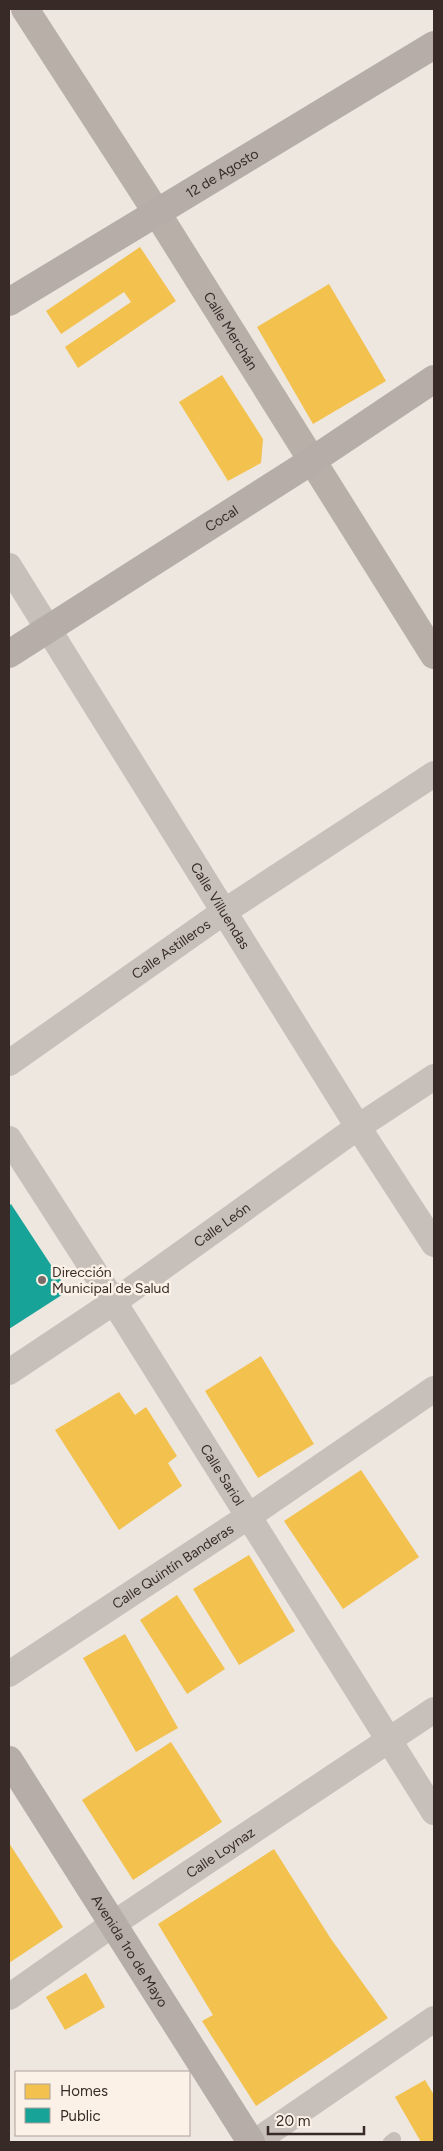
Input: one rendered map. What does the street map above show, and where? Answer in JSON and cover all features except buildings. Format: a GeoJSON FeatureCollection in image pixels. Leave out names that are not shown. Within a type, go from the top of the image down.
{"type":"FeatureCollection","features":[{"type":"Feature","properties":{"kind":"main road","name":"12 de Agosto"},"geometry":{"type":"LineString","coordinates":[[9,302],[434,45]]}},
{"type":"Feature","properties":{"kind":"main road","name":"Cocal"},"geometry":{"type":"LineString","coordinates":[[9,654],[313,460],[434,378]]}},
{"type":"Feature","properties":{"kind":"main road","name":"Avenida 1ro de Mayo"},"geometry":{"type":"LineString","coordinates":[[9,1760],[251,2142]]}},
{"type":"Feature","properties":{"kind":"street","name":"Calle Merchán"},"geometry":{"type":"LineString","coordinates":[[25,9],[157,213],[434,655]]}},
{"type":"Feature","properties":{"kind":"street","name":"Calle Villuendas"},"geometry":{"type":"LineString","coordinates":[[9,566],[358,1127],[434,1244]]}},
{"type":"Feature","properties":{"kind":"street","name":"Calle Astilleros"},"geometry":{"type":"LineString","coordinates":[[9,1063],[225,911],[434,774]]}},
{"type":"Feature","properties":{"kind":"street","name":"Calle León"},"geometry":{"type":"LineString","coordinates":[[9,1372],[114,1302],[358,1127],[434,1077]]}},
{"type":"Feature","properties":{"kind":"street","name":"Calle Sariol"},"geometry":{"type":"LineString","coordinates":[[9,1139],[114,1302],[434,1812]]}},
{"type":"Feature","properties":{"kind":"street","name":"Calle Quintín Banderas"},"geometry":{"type":"LineString","coordinates":[[9,1674],[249,1516],[434,1389]]}},
{"type":"Feature","properties":{"kind":"street","name":"Calle Loynaz"},"geometry":{"type":"LineString","coordinates":[[9,1997],[114,1924],[391,1741],[434,1710]]}},
{"type":"Feature","properties":{"kind":"street"},"geometry":{"type":"LineString","coordinates":[[255,2142],[434,2019]]}},
{"type":"Feature","properties":{"kind":"place","name":"Dirección Municipal de Salud"},"geometry":{"type":"Point","coordinates":[42,1280]}}]}
